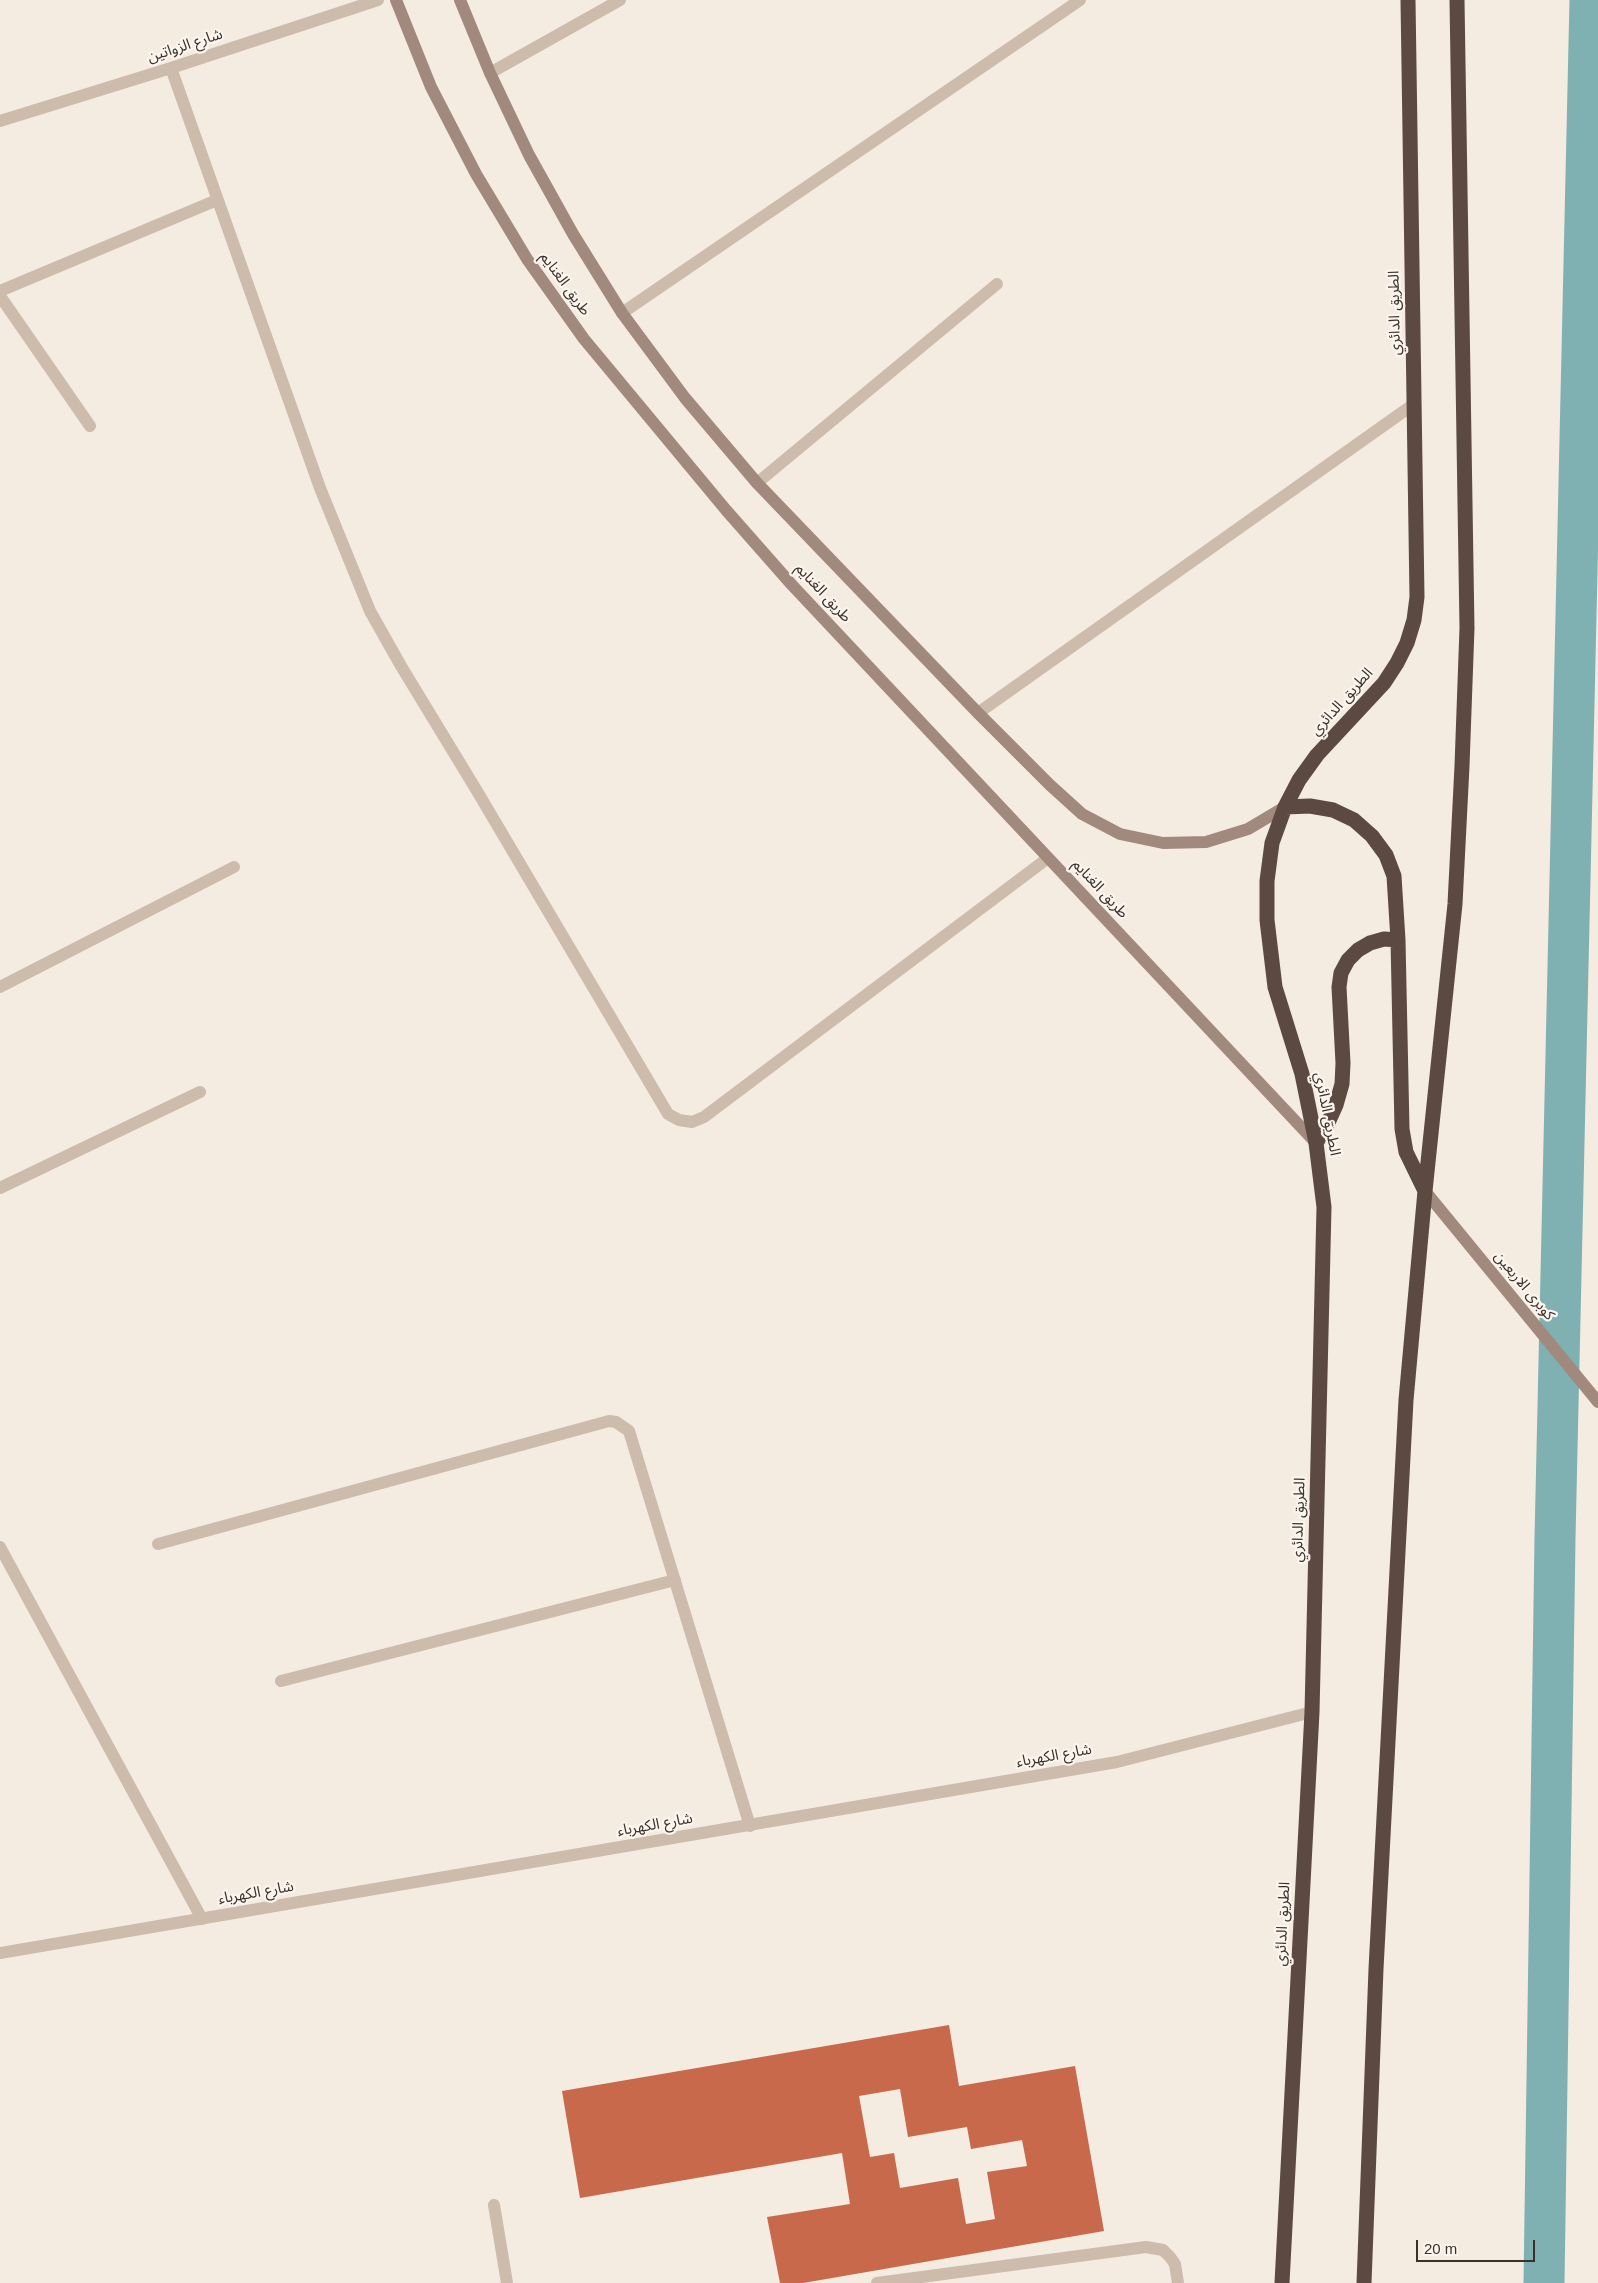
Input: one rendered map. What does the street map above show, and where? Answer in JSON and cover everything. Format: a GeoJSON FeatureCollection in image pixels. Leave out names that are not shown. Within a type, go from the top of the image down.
{"type":"FeatureCollection","features":[{"type":"Feature","properties":{"kind":"highway","name":"الطريق الدائري"},"geometry":{"type":"LineString","coordinates":[[1282,2283],[1312,1712],[1324,1207],[1316,1143],[1302,1074],[1275,987],[1267,920],[1267,881],[1272,843],[1285,806],[1299,780],[1317,755],[1384,683],[1408,643],[1414,620],[1417,597],[1408,0]]}},
{"type":"Feature","properties":{"kind":"highway"},"geometry":{"type":"LineString","coordinates":[[1364,2283],[1376,1969],[1406,1400],[1425,1192],[1455,904],[1467,628],[1457,0]]}},
{"type":"Feature","properties":{"kind":"highway"},"geometry":{"type":"LineString","coordinates":[[1285,806],[1310,806],[1333,810],[1354,820],[1372,836],[1386,855],[1394,876],[1398,940],[1402,1129],[1406,1152],[1425,1192]]}},
{"type":"Feature","properties":{"kind":"highway"},"geometry":{"type":"LineString","coordinates":[[1316,1143],[1330,1118],[1342,1084],[1343,1063],[1339,987],[1341,973],[1348,960],[1358,950],[1370,943],[1384,939],[1398,940]]}},
{"type":"Feature","properties":{"kind":"main road","name":"طريق الغنايم"},"geometry":{"type":"LineString","coordinates":[[396,0],[431,86],[476,174],[526,259],[584,339],[726,510],[792,585],[1316,1143]]}},
{"type":"Feature","properties":{"kind":"main road","name":"طريق الغنايم"},"geometry":{"type":"LineString","coordinates":[[460,0],[490,73],[529,155],[573,234],[622,314],[685,398],[757,482],[978,713],[1082,814],[1120,834],[1162,843],[1206,842],[1248,829],[1285,806]]}},
{"type":"Feature","properties":{"kind":"main road","name":"كوبرى الاربعين"},"geometry":{"type":"LineString","coordinates":[[1425,1192],[1598,1402]]}},
{"type":"Feature","properties":{"kind":"street","name":"شارع الزواتين"},"geometry":{"type":"LineString","coordinates":[[0,121],[171,68],[378,0]]}},
{"type":"Feature","properties":{"kind":"street"},"geometry":{"type":"LineString","coordinates":[[490,73],[620,0]]}},
{"type":"Feature","properties":{"kind":"street"},"geometry":{"type":"LineString","coordinates":[[622,314],[1080,0]]}},
{"type":"Feature","properties":{"kind":"street"},"geometry":{"type":"LineString","coordinates":[[171,68],[320,488],[370,611],[668,1114],[679,1120],[692,1122],[704,1117],[1048,858]]}},
{"type":"Feature","properties":{"kind":"street"},"geometry":{"type":"LineString","coordinates":[[0,291],[217,200]]}},
{"type":"Feature","properties":{"kind":"street"},"geometry":{"type":"LineString","coordinates":[[757,482],[997,284]]}},
{"type":"Feature","properties":{"kind":"street"},"geometry":{"type":"LineString","coordinates":[[0,296],[90,426]]}},
{"type":"Feature","properties":{"kind":"street"},"geometry":{"type":"LineString","coordinates":[[978,713],[1414,404]]}},
{"type":"Feature","properties":{"kind":"street"},"geometry":{"type":"LineString","coordinates":[[0,987],[234,867]]}},
{"type":"Feature","properties":{"kind":"street"},"geometry":{"type":"LineString","coordinates":[[0,1188],[200,1092]]}},
{"type":"Feature","properties":{"kind":"street"},"geometry":{"type":"LineString","coordinates":[[158,1544],[609,1421],[616,1422],[629,1431],[750,1826]]}},
{"type":"Feature","properties":{"kind":"street"},"geometry":{"type":"LineString","coordinates":[[0,1547],[202,1919]]}},
{"type":"Feature","properties":{"kind":"street"},"geometry":{"type":"LineString","coordinates":[[281,1680],[674,1580]]}},
{"type":"Feature","properties":{"kind":"street","name":"شارع الكهرباء"},"geometry":{"type":"LineString","coordinates":[[0,1953],[1118,1762],[1312,1712]]}},
{"type":"Feature","properties":{"kind":"street"},"geometry":{"type":"LineString","coordinates":[[494,2205],[507,2283]]}},
{"type":"Feature","properties":{"kind":"street"},"geometry":{"type":"LineString","coordinates":[[877,2283],[1146,2247],[1164,2250],[1175,2264],[1178,2283]]}},
{"type":"Feature","properties":{"kind":"building"},"geometry":{"type":"Polygon","coordinates":[[[949,2025],[959,2086],[1075,2066],[1104,2231],[803,2283],[780,2283],[767,2217],[850,2204],[842,2153],[580,2198],[562,2091],[949,2025]],[[900,2089],[859,2096],[870,2157],[894,2153],[900,2188],[958,2178],[966,2224],[995,2219],[987,2172],[1027,2166],[1022,2140],[971,2149],[967,2127],[908,2137],[900,2089]]]}},
{"type":"Feature","properties":{"kind":"waterway"},"geometry":{"type":"LineString","coordinates":[[1544,2283],[1555,1538],[1590,0]]}}]}
